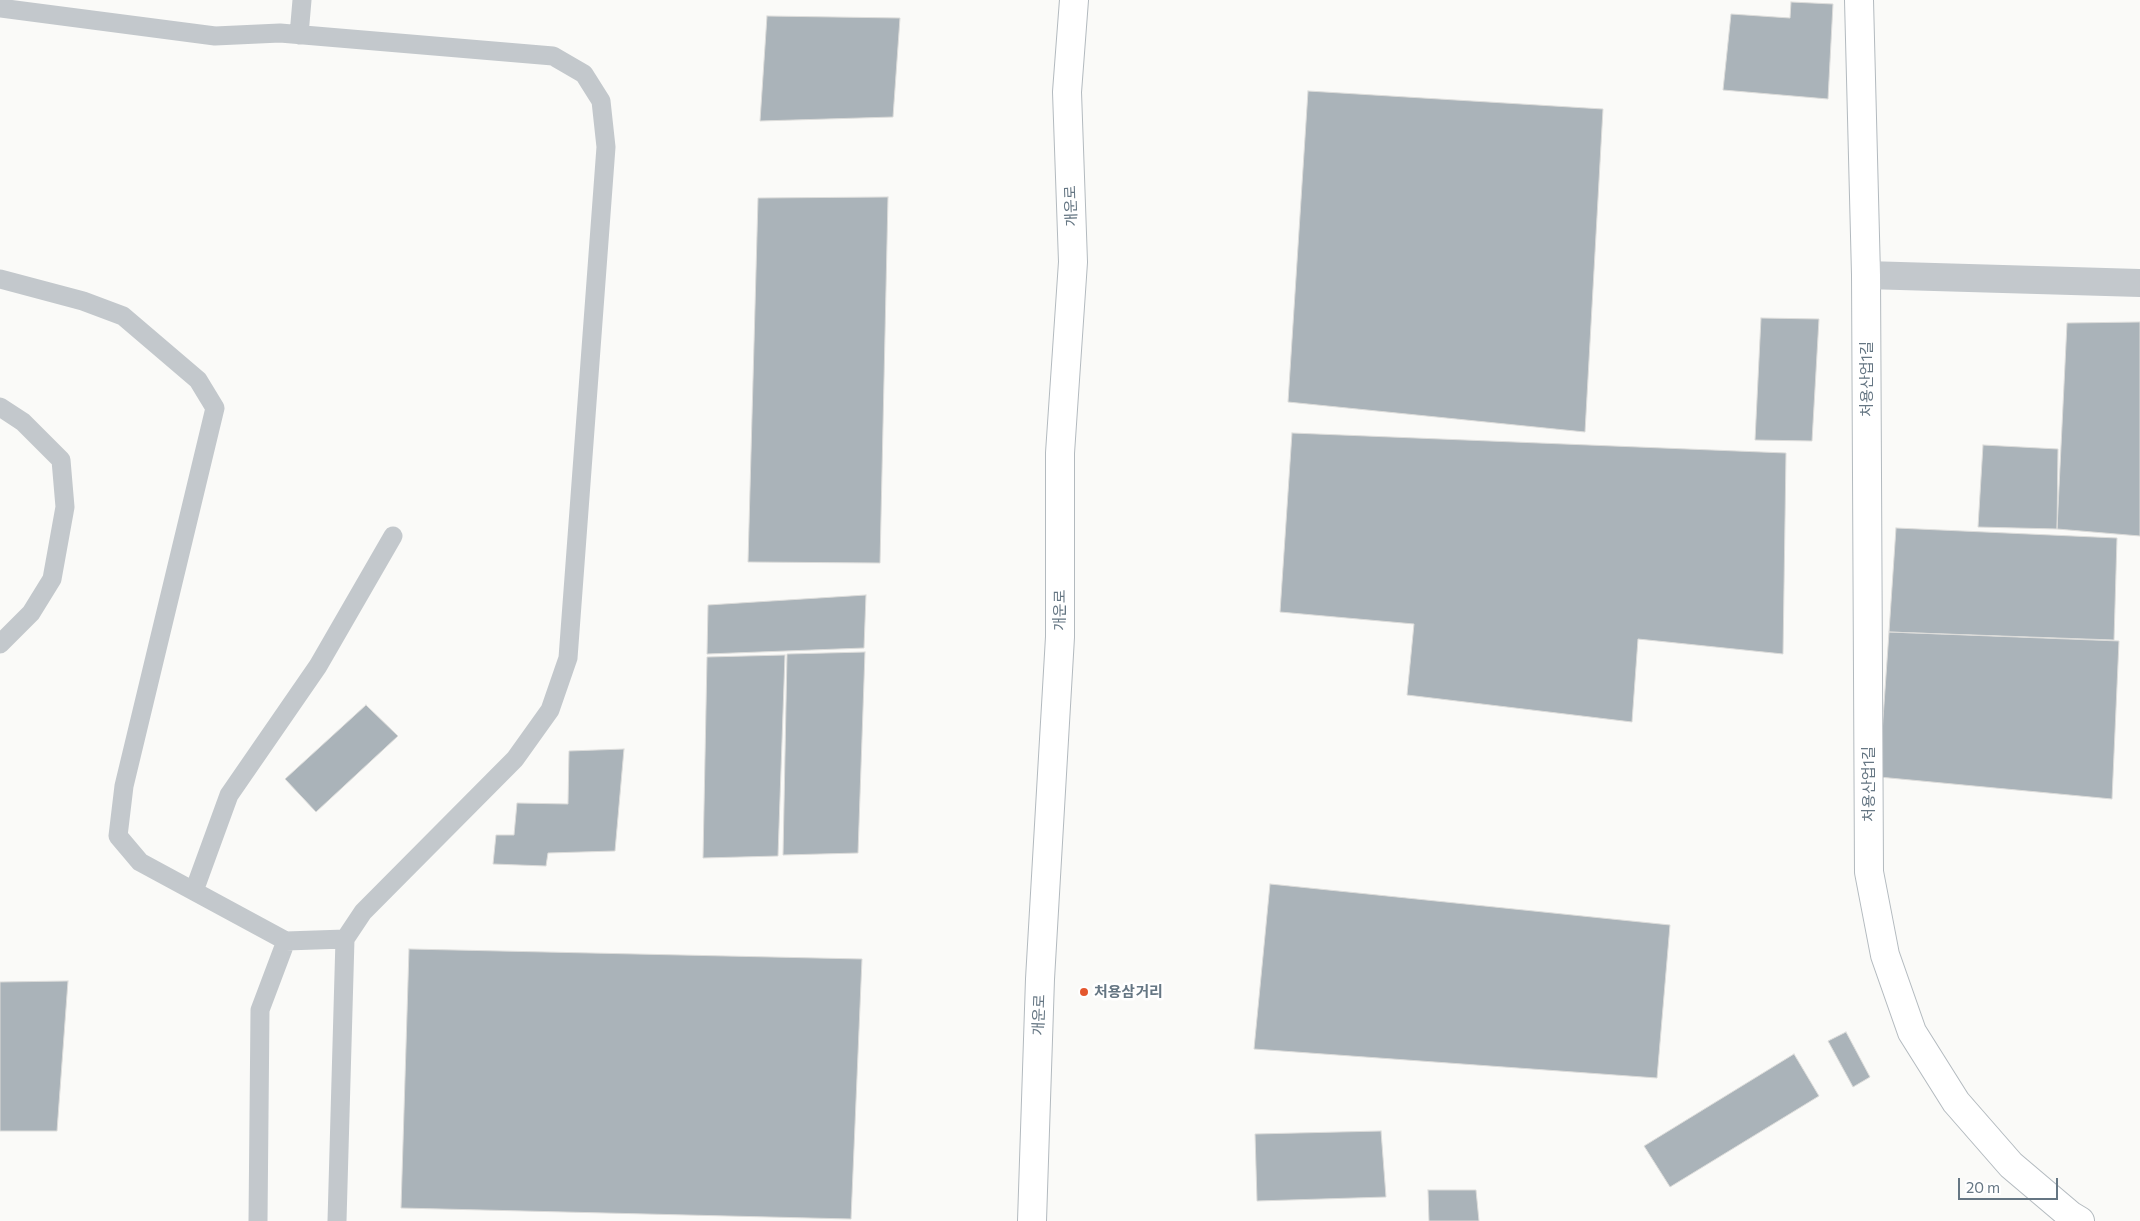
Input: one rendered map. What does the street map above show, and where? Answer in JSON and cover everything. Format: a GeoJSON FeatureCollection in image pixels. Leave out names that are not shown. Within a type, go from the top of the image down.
{"type":"FeatureCollection","features":[{"type":"Feature","properties":{"kind":"street","name":"개운로"},"geometry":{"type":"LineString","coordinates":[[1032,1221],[1040,979],[1060,637],[1060,453],[1073,262],[1067,92],[1074,0]]}},
{"type":"Feature","properties":{"kind":"street","name":"처용산업1길"},"geometry":{"type":"LineString","coordinates":[[1859,0],[1866,275],[1869,872],[1885,955],[1912,1032],[1956,1102],[2011,1165],[2070,1215],[2080,1221]]}},
{"type":"Feature","properties":{"kind":"street"},"geometry":{"type":"LineString","coordinates":[[1866,275],[2140,283]]}},
{"type":"Feature","properties":{"kind":"lane"},"geometry":{"type":"LineString","coordinates":[[299,35],[302,0]]}},
{"type":"Feature","properties":{"kind":"lane"},"geometry":{"type":"LineString","coordinates":[[0,8],[216,36],[280,33],[553,56],[584,74],[601,100],[606,147],[568,658],[550,710],[516,759],[364,912],[345,939],[337,1221]]}},
{"type":"Feature","properties":{"kind":"lane"},"geometry":{"type":"LineString","coordinates":[[0,279],[83,301],[123,316],[198,380],[215,408],[124,786],[118,836],[140,862],[286,941],[345,939]]}},
{"type":"Feature","properties":{"kind":"lane"},"geometry":{"type":"LineString","coordinates":[[0,407],[23,422],[61,460],[65,507],[52,579],[30,613],[0,644]]}},
{"type":"Feature","properties":{"kind":"lane"},"geometry":{"type":"LineString","coordinates":[[194,891],[229,795],[318,666],[393,536]]}},
{"type":"Feature","properties":{"kind":"lane"},"geometry":{"type":"LineString","coordinates":[[258,1221],[260,1010],[286,941]]}},
{"type":"Feature","properties":{"kind":"building"},"geometry":{"type":"Polygon","coordinates":[[[1791,2],[1833,4],[1828,99],[1723,90],[1731,14],[1790,18],[1791,2]]]}},
{"type":"Feature","properties":{"kind":"building"},"geometry":{"type":"Polygon","coordinates":[[[767,16],[900,18],[893,117],[760,121],[767,16]]]}},
{"type":"Feature","properties":{"kind":"building"},"geometry":{"type":"Polygon","coordinates":[[[1308,91],[1603,109],[1585,432],[1288,402],[1308,91]]]}},
{"type":"Feature","properties":{"kind":"building"},"geometry":{"type":"Polygon","coordinates":[[[888,197],[880,563],[748,562],[758,198],[888,197]]]}},
{"type":"Feature","properties":{"kind":"building"},"geometry":{"type":"Polygon","coordinates":[[[1761,318],[1819,319],[1812,441],[1755,440],[1761,318]]]}},
{"type":"Feature","properties":{"kind":"building"},"geometry":{"type":"Polygon","coordinates":[[[2140,322],[2140,536],[2057,529],[2067,323],[2140,322]]]}},
{"type":"Feature","properties":{"kind":"building"},"geometry":{"type":"Polygon","coordinates":[[[1292,433],[1786,453],[1783,654],[1638,639],[1632,722],[1407,695],[1414,624],[1280,612],[1292,433]]]}},
{"type":"Feature","properties":{"kind":"building"},"geometry":{"type":"Polygon","coordinates":[[[1983,445],[2058,449],[2057,529],[1978,527],[1983,445]]]}},
{"type":"Feature","properties":{"kind":"building"},"geometry":{"type":"Polygon","coordinates":[[[1896,528],[2117,538],[2114,640],[1889,632],[1896,528]]]}},
{"type":"Feature","properties":{"kind":"building"},"geometry":{"type":"Polygon","coordinates":[[[866,595],[864,648],[707,654],[708,605],[866,595]]]}},
{"type":"Feature","properties":{"kind":"building"},"geometry":{"type":"Polygon","coordinates":[[[1889,632],[2119,641],[2112,799],[1879,777],[1889,632]]]}},
{"type":"Feature","properties":{"kind":"building"},"geometry":{"type":"Polygon","coordinates":[[[865,652],[858,853],[783,855],[787,654],[865,652]]]}},
{"type":"Feature","properties":{"kind":"building"},"geometry":{"type":"Polygon","coordinates":[[[785,655],[778,856],[703,858],[707,657],[785,655]]]}},
{"type":"Feature","properties":{"kind":"building"},"geometry":{"type":"Polygon","coordinates":[[[366,705],[398,736],[316,812],[285,779],[366,705]]]}},
{"type":"Feature","properties":{"kind":"building"},"geometry":{"type":"Polygon","coordinates":[[[624,749],[615,851],[548,853],[546,866],[493,864],[496,835],[514,835],[517,803],[568,804],[569,751],[624,749]]]}},
{"type":"Feature","properties":{"kind":"building"},"geometry":{"type":"Polygon","coordinates":[[[1270,884],[1670,925],[1657,1078],[1254,1049],[1270,884]]]}},
{"type":"Feature","properties":{"kind":"building"},"geometry":{"type":"Polygon","coordinates":[[[409,949],[862,959],[851,1219],[401,1208],[409,949]]]}},
{"type":"Feature","properties":{"kind":"building"},"geometry":{"type":"Polygon","coordinates":[[[68,981],[57,1131],[0,1131],[0,982],[68,981]]]}},
{"type":"Feature","properties":{"kind":"building"},"geometry":{"type":"Polygon","coordinates":[[[1846,1032],[1870,1077],[1853,1087],[1828,1041],[1846,1032]]]}},
{"type":"Feature","properties":{"kind":"building"},"geometry":{"type":"Polygon","coordinates":[[[1794,1054],[1819,1096],[1670,1187],[1644,1146],[1794,1054]]]}},
{"type":"Feature","properties":{"kind":"building"},"geometry":{"type":"Polygon","coordinates":[[[1381,1131],[1386,1197],[1257,1201],[1255,1134],[1381,1131]]]}},
{"type":"Feature","properties":{"kind":"building"},"geometry":{"type":"Polygon","coordinates":[[[1428,1190],[1476,1190],[1479,1221],[1429,1221],[1428,1190]]]}},
{"type":"Feature","properties":{"kind":"place","name":"처용삼거리"},"geometry":{"type":"Point","coordinates":[1084,992]}}]}
